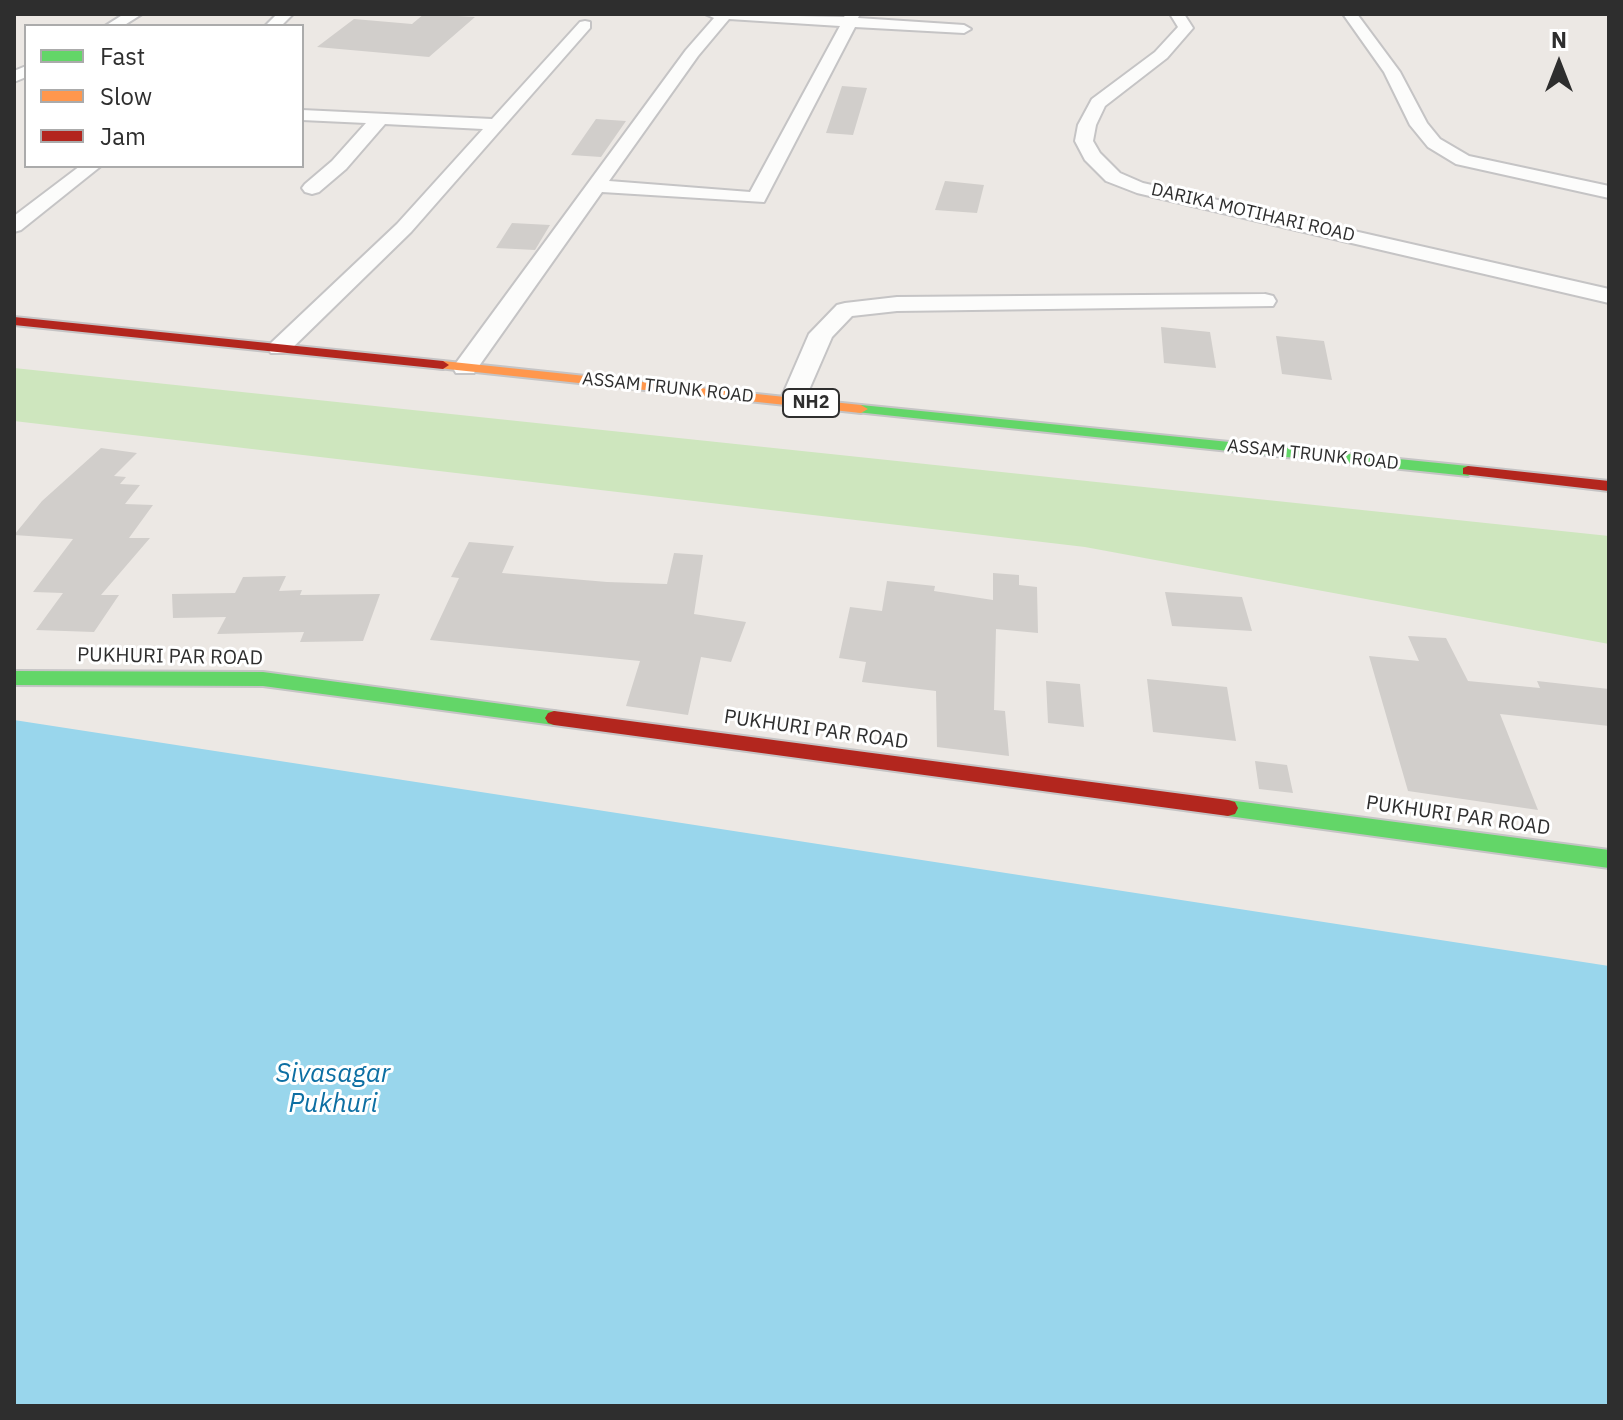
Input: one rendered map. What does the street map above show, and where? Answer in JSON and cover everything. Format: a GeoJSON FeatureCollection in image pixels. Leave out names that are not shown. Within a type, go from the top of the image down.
{"type":"FeatureCollection","features":[{"type":"Feature","properties":{"kind":"main road","name":"ASSAM TRUNK ROAD"},"geometry":{"type":"LineString","coordinates":[[14,321],[1609,486]]}},
{"type":"Feature","properties":{"kind":"main road","name":"PUKHURI PAR ROAD"},"geometry":{"type":"LineString","coordinates":[[14,678],[263,679],[1609,859]]}},
{"type":"Feature","properties":{"kind":"street"},"geometry":{"type":"LineString","coordinates":[[116,24],[135,14]]}},
{"type":"Feature","properties":{"kind":"street","name":"DARIKA MOTIHARI ROAD"},"geometry":{"type":"LineString","coordinates":[[1177,14],[1186,28],[1161,55],[1098,103],[1087,125],[1084,141],[1092,156],[1113,177],[1137,187],[1609,296]]}},
{"type":"Feature","properties":{"kind":"street"},"geometry":{"type":"LineString","coordinates":[[1350,14],[1392,72],[1419,125],[1434,143],[1463,160],[1609,192]]}},
{"type":"Feature","properties":{"kind":"street"},"geometry":{"type":"LineString","coordinates":[[465,368],[599,186],[718,15],[851,18],[964,29]]}},
{"type":"Feature","properties":{"kind":"street"},"geometry":{"type":"LineString","coordinates":[[599,186],[757,198],[851,18]]}},
{"type":"Feature","properties":{"kind":"street"},"geometry":{"type":"LineString","coordinates":[[279,348],[404,228],[493,124],[507,115],[585,25]]}},
{"type":"Feature","properties":{"kind":"street"},"geometry":{"type":"LineString","coordinates":[[304,115],[493,124]]}},
{"type":"Feature","properties":{"kind":"street"},"geometry":{"type":"LineString","coordinates":[[312,188],[339,165],[379,120]]}},
{"type":"Feature","properties":{"kind":"street"},"geometry":{"type":"LineString","coordinates":[[14,226],[89,168]]}},
{"type":"Feature","properties":{"kind":"street"},"geometry":{"type":"LineString","coordinates":[[793,401],[821,334],[845,310],[897,304],[1265,301]]}},
{"type":"Feature","properties":{"kind":"green space"},"geometry":{"type":"Polygon","coordinates":[[[14,368],[1609,536],[1609,644],[1085,547],[14,421],[14,368]]]}},
{"type":"Feature","properties":{"kind":"water","name":"Sivasagar Pukhuri"},"geometry":{"type":"Polygon","coordinates":[[[14,720],[1609,966],[1609,1406],[14,1406],[14,720]]]}},
{"type":"Feature","properties":{"kind":"building"},"geometry":{"type":"Polygon","coordinates":[[[424,14],[475,17],[429,57],[317,47],[354,19],[412,24],[424,14]]]}},
{"type":"Feature","properties":{"kind":"building"},"geometry":{"type":"Polygon","coordinates":[[[842,86],[867,88],[853,135],[826,133],[842,86]]]}},
{"type":"Feature","properties":{"kind":"building"},"geometry":{"type":"Polygon","coordinates":[[[596,119],[626,121],[601,157],[571,155],[596,119]]]}},
{"type":"Feature","properties":{"kind":"building"},"geometry":{"type":"Polygon","coordinates":[[[945,181],[984,185],[977,213],[935,210],[945,181]]]}},
{"type":"Feature","properties":{"kind":"building"},"geometry":{"type":"Polygon","coordinates":[[[512,223],[550,225],[535,250],[496,248],[512,223]]]}},
{"type":"Feature","properties":{"kind":"building"},"geometry":{"type":"Polygon","coordinates":[[[1161,327],[1210,332],[1216,368],[1164,363],[1161,327]]]}},
{"type":"Feature","properties":{"kind":"building"},"geometry":{"type":"Polygon","coordinates":[[[1276,336],[1324,341],[1332,380],[1282,374],[1276,336]]]}},
{"type":"Feature","properties":{"kind":"building"},"geometry":{"type":"Polygon","coordinates":[[[101,448],[137,453],[114,476],[126,477],[120,484],[140,485],[125,504],[153,505],[129,538],[150,538],[101,595],[119,595],[94,632],[36,630],[63,593],[33,592],[73,539],[14,535],[42,501],[101,448]]]}},
{"type":"Feature","properties":{"kind":"building"},"geometry":{"type":"Polygon","coordinates":[[[469,542],[514,546],[502,573],[607,582],[667,584],[674,553],[703,555],[694,614],[746,622],[731,662],[701,657],[688,715],[626,706],[640,661],[430,640],[459,578],[451,577],[469,542]]]}},
{"type":"Feature","properties":{"kind":"building"},"geometry":{"type":"Polygon","coordinates":[[[993,573],[1019,575],[1019,585],[1037,587],[1038,633],[996,629],[994,710],[1005,711],[1009,756],[937,747],[936,691],[862,682],[866,662],[839,658],[850,607],[882,611],[887,581],[935,586],[934,591],[993,600],[993,573]]]}},
{"type":"Feature","properties":{"kind":"building"},"geometry":{"type":"Polygon","coordinates":[[[286,576],[279,591],[302,590],[300,595],[380,594],[363,641],[300,642],[304,632],[217,634],[226,617],[173,618],[172,594],[235,593],[243,577],[286,576]]]}},
{"type":"Feature","properties":{"kind":"building"},"geometry":{"type":"Polygon","coordinates":[[[1165,592],[1242,597],[1252,631],[1172,626],[1165,592]]]}},
{"type":"Feature","properties":{"kind":"building"},"geometry":{"type":"Polygon","coordinates":[[[1408,636],[1446,638],[1468,681],[1540,688],[1537,681],[1609,689],[1609,726],[1500,714],[1538,810],[1408,791],[1369,656],[1419,661],[1408,636]]]}},
{"type":"Feature","properties":{"kind":"building"},"geometry":{"type":"Polygon","coordinates":[[[1147,679],[1227,687],[1236,741],[1153,732],[1147,679]]]}},
{"type":"Feature","properties":{"kind":"building"},"geometry":{"type":"Polygon","coordinates":[[[1046,681],[1080,684],[1084,727],[1048,723],[1046,681]]]}},
{"type":"Feature","properties":{"kind":"building"},"geometry":{"type":"Polygon","coordinates":[[[1255,761],[1287,765],[1293,793],[1259,789],[1255,761]]]}},
{"type":"Feature","properties":{"kind":"traffic: fast"},"geometry":{"type":"LineString","coordinates":[[861,409],[1468,471]]}},
{"type":"Feature","properties":{"kind":"traffic: fast"},"geometry":{"type":"LineString","coordinates":[[14,678],[263,679],[554,718]]}},
{"type":"Feature","properties":{"kind":"traffic: fast"},"geometry":{"type":"LineString","coordinates":[[1228,808],[1609,859]]}},
{"type":"Feature","properties":{"kind":"traffic: slow"},"geometry":{"type":"LineString","coordinates":[[443,365],[861,409]]}},
{"type":"Feature","properties":{"kind":"traffic: jam"},"geometry":{"type":"LineString","coordinates":[[14,321],[443,365]]}},
{"type":"Feature","properties":{"kind":"traffic: jam"},"geometry":{"type":"LineString","coordinates":[[1468,471],[1609,486]]}},
{"type":"Feature","properties":{"kind":"traffic: jam"},"geometry":{"type":"LineString","coordinates":[[554,718],[1228,808]]}}]}
